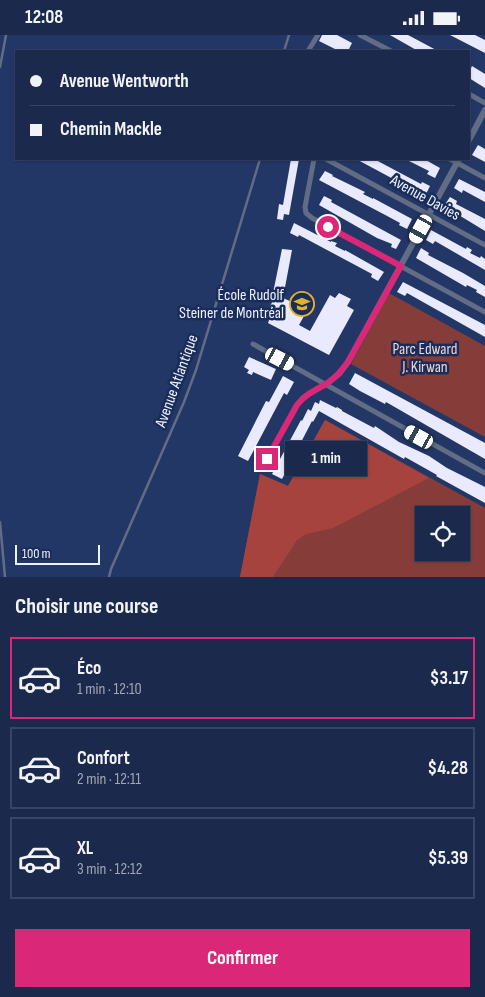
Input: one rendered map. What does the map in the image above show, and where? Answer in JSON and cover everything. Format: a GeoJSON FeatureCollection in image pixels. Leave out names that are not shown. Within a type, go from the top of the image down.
{"type":"FeatureCollection","features":[{"type":"Feature","properties":{"kind":"street"},"geometry":{"type":"LineString","coordinates":[[310,49],[318,35]]}},
{"type":"Feature","properties":{"kind":"street"},"geometry":{"type":"LineString","coordinates":[[360,35],[389,50]]}},
{"type":"Feature","properties":{"kind":"street"},"geometry":{"type":"LineString","coordinates":[[470,95],[485,103]]}},
{"type":"Feature","properties":{"kind":"street"},"geometry":{"type":"LineString","coordinates":[[470,138],[485,110]]}},
{"type":"Feature","properties":{"kind":"street"},"geometry":{"type":"LineString","coordinates":[[314,160],[305,207],[306,213],[485,312]]}},
{"type":"Feature","properties":{"kind":"street","name":"Avenue Davies"},"geometry":{"type":"LineString","coordinates":[[328,160],[485,245]]}},
{"type":"Feature","properties":{"kind":"street"},"geometry":{"type":"LineString","coordinates":[[267,459],[297,405],[304,397],[325,385],[339,374],[348,362],[458,161],[485,178]]}},
{"type":"Feature","properties":{"kind":"street"},"geometry":{"type":"LineString","coordinates":[[253,345],[485,473]]}},
{"type":"Feature","properties":{"kind":"lane"},"geometry":{"type":"LineString","coordinates":[[0,67],[6,35]]}},
{"type":"Feature","properties":{"kind":"lane"},"geometry":{"type":"LineString","coordinates":[[284,50],[289,35]]}},
{"type":"Feature","properties":{"kind":"lane","name":"Avenue Atlantique"},"geometry":{"type":"LineString","coordinates":[[110,577],[111,569],[184,402],[196,370],[260,160]]}},
{"type":"Feature","properties":{"kind":"lane"},"geometry":{"type":"LineString","coordinates":[[0,522],[5,577]]}},
{"type":"Feature","properties":{"kind":"green space","name":"Parc Edward J. Kirwan"},"geometry":{"type":"Polygon","coordinates":[[[389,293],[485,346],[485,437],[351,364],[389,293]]]}},
{"type":"Feature","properties":{"kind":"green space"},"geometry":{"type":"Polygon","coordinates":[[[325,420],[485,508],[485,577],[240,577],[260,474],[288,486],[325,420]]]}},
{"type":"Feature","properties":{"kind":"shaded area"},"geometry":{"type":"Polygon","coordinates":[[[325,420],[429,478],[333,528],[306,534],[297,540],[273,577],[240,577],[260,474],[288,486],[325,420]]]}},
{"type":"Feature","properties":{"kind":"building"},"geometry":{"type":"Polygon","coordinates":[[[322,35],[337,35],[352,43],[348,50],[337,50],[319,41],[322,35]]]}},
{"type":"Feature","properties":{"kind":"building"},"geometry":{"type":"Polygon","coordinates":[[[390,35],[408,35],[436,50],[416,50],[390,35]]]}},
{"type":"Feature","properties":{"kind":"building"},"geometry":{"type":"Polygon","coordinates":[[[450,35],[475,35],[485,40],[485,53],[450,35]]]}},
{"type":"Feature","properties":{"kind":"building"},"geometry":{"type":"Polygon","coordinates":[[[472,66],[485,74],[485,88],[470,79],[472,66]]]}},
{"type":"Feature","properties":{"kind":"building"},"geometry":{"type":"Polygon","coordinates":[[[478,145],[485,149],[485,162],[472,155],[478,145]]]}},
{"type":"Feature","properties":{"kind":"building"},"geometry":{"type":"Polygon","coordinates":[[[291,160],[299,160],[289,215],[284,214],[283,220],[277,219],[279,204],[283,205],[291,160]]]}},
{"type":"Feature","properties":{"kind":"building"},"geometry":{"type":"Polygon","coordinates":[[[358,160],[376,160],[421,184],[422,182],[430,186],[425,196],[358,160]]]}},
{"type":"Feature","properties":{"kind":"building"},"geometry":{"type":"Polygon","coordinates":[[[407,160],[426,160],[440,168],[435,178],[427,174],[429,171],[407,160]]]}},
{"type":"Feature","properties":{"kind":"building"},"geometry":{"type":"Polygon","coordinates":[[[325,171],[365,192],[363,194],[412,219],[407,229],[399,225],[400,223],[319,180],[325,171]]]}},
{"type":"Feature","properties":{"kind":"building"},"geometry":{"type":"Polygon","coordinates":[[[459,179],[485,192],[485,202],[463,190],[462,193],[454,188],[459,179]]]}},
{"type":"Feature","properties":{"kind":"building"},"geometry":{"type":"Polygon","coordinates":[[[324,196],[332,200],[331,202],[401,240],[396,249],[391,247],[392,244],[377,238],[319,205],[324,196]]]}},
{"type":"Feature","properties":{"kind":"building"},"geometry":{"type":"Polygon","coordinates":[[[450,197],[457,201],[456,204],[485,219],[485,231],[444,206],[450,197]]]}},
{"type":"Feature","properties":{"kind":"building"},"geometry":{"type":"Polygon","coordinates":[[[294,223],[331,242],[337,243],[335,246],[384,272],[378,281],[371,277],[372,274],[299,235],[298,237],[290,233],[294,223]]]}},
{"type":"Feature","properties":{"kind":"building"},"geometry":{"type":"Polygon","coordinates":[[[431,230],[466,249],[467,247],[472,250],[470,253],[480,258],[481,256],[485,259],[485,270],[435,241],[433,244],[426,240],[431,230]]]}},
{"type":"Feature","properties":{"kind":"building"},"geometry":{"type":"Polygon","coordinates":[[[421,248],[429,253],[428,255],[485,286],[485,297],[476,292],[477,290],[467,285],[466,287],[416,258],[421,248]]]}},
{"type":"Feature","properties":{"kind":"building"},"geometry":{"type":"Polygon","coordinates":[[[282,249],[292,250],[283,298],[292,302],[294,299],[309,307],[299,325],[310,331],[330,295],[335,298],[339,293],[351,299],[347,306],[354,310],[329,355],[268,323],[272,312],[268,310],[276,295],[273,293],[282,249]]]}},
{"type":"Feature","properties":{"kind":"building"},"geometry":{"type":"Polygon","coordinates":[[[403,282],[485,325],[485,337],[407,293],[405,296],[397,292],[403,282]]]}},
{"type":"Feature","properties":{"kind":"building"},"geometry":{"type":"Polygon","coordinates":[[[249,357],[276,369],[271,380],[253,372],[252,375],[247,373],[249,370],[244,367],[249,357]]]}},
{"type":"Feature","properties":{"kind":"building"},"geometry":{"type":"Polygon","coordinates":[[[355,373],[485,443],[485,459],[386,402],[385,404],[349,384],[355,373]]]}},
{"type":"Feature","properties":{"kind":"building"},"geometry":{"type":"Polygon","coordinates":[[[283,376],[294,382],[287,395],[284,393],[248,461],[238,456],[266,401],[269,402],[283,376]]]}},
{"type":"Feature","properties":{"kind":"building"},"geometry":{"type":"Polygon","coordinates":[[[320,400],[337,407],[374,428],[375,426],[399,442],[429,456],[447,468],[485,487],[485,503],[319,411],[282,479],[272,474],[308,409],[311,411],[315,402],[319,404],[320,400]]]}},
{"type":"Feature","properties":{"kind":"place","name":"École Rudolf Steiner de Montréal"},"geometry":{"type":"Point","coordinates":[302,304]}},
{"type":"Feature","properties":{"kind":"route"},"geometry":{"type":"LineString","coordinates":[[267,459],[297,405],[304,397],[325,385],[339,374],[348,362],[401,266],[328,227]]}}]}
